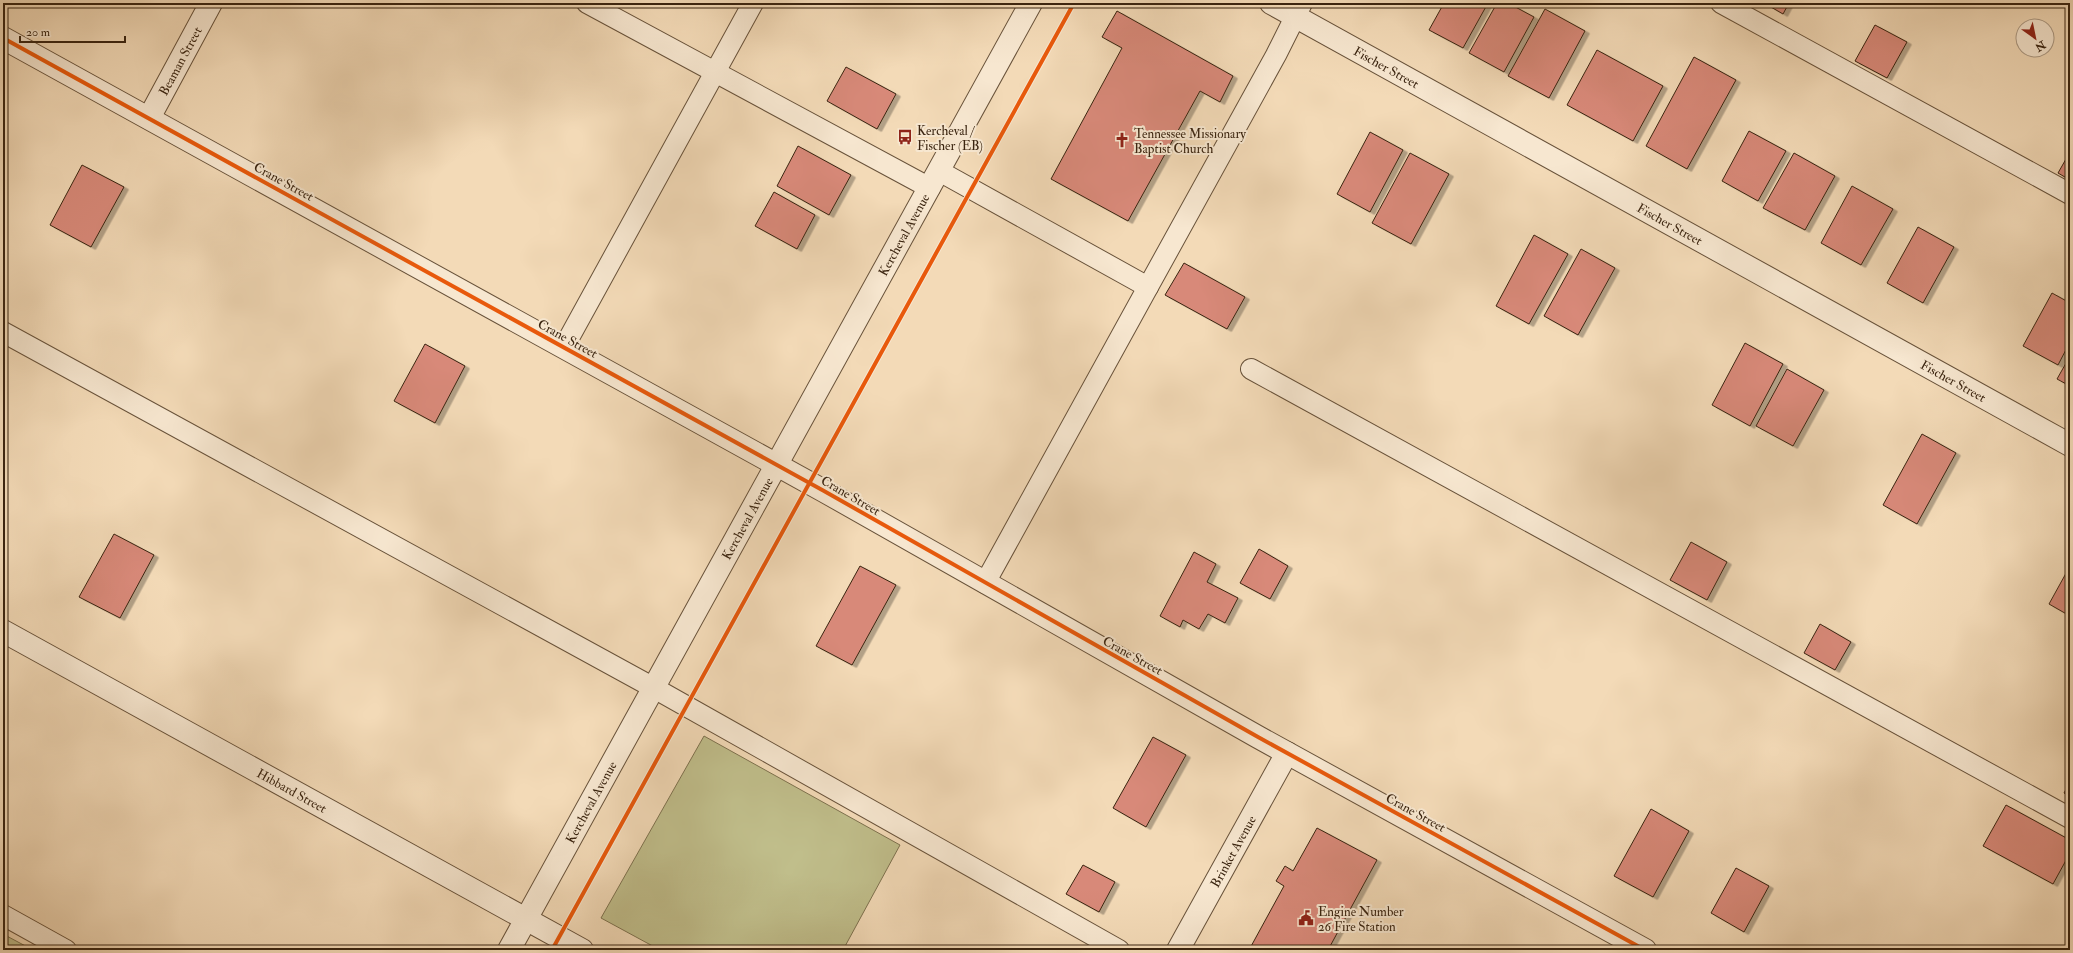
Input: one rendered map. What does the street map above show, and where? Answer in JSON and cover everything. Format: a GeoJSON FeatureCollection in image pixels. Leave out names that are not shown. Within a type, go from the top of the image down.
{"type":"FeatureCollection","features":[{"type":"Feature","properties":{"kind":"street","name":"Beaman Street"},"geometry":{"type":"LineString","coordinates":[[149,118],[211,3]]}},
{"type":"Feature","properties":{"kind":"street","name":"Kercheval Avenue"},"geometry":{"type":"LineString","coordinates":[[509,950],[1032,3]]}},
{"type":"Feature","properties":{"kind":"street","name":"Fischer Street"},"geometry":{"type":"LineString","coordinates":[[1271,3],[1298,10],[2070,445]]}},
{"type":"Feature","properties":{"kind":"street","name":"Crane Street"},"geometry":{"type":"LineString","coordinates":[[3,38],[777,465],[1288,753],[1646,950]]}},
{"type":"Feature","properties":{"kind":"street","name":"Hibbard Street"},"geometry":{"type":"LineString","coordinates":[[3,631],[582,950]]}},
{"type":"Feature","properties":{"kind":"street","name":"Brinket Avenue"},"geometry":{"type":"LineString","coordinates":[[1178,950],[1288,753]]}},
{"type":"Feature","properties":{"kind":"lane"},"geometry":{"type":"LineString","coordinates":[[587,3],[715,72],[1148,287]]}},
{"type":"Feature","properties":{"kind":"lane"},"geometry":{"type":"LineString","coordinates":[[564,347],[753,3]]}},
{"type":"Feature","properties":{"kind":"lane"},"geometry":{"type":"LineString","coordinates":[[1721,3],[2070,194]]}},
{"type":"Feature","properties":{"kind":"lane"},"geometry":{"type":"LineString","coordinates":[[985,583],[1276,55],[1298,10]]}},
{"type":"Feature","properties":{"kind":"lane"},"geometry":{"type":"LineString","coordinates":[[3,332],[654,688],[1119,950]]}},
{"type":"Feature","properties":{"kind":"lane"},"geometry":{"type":"LineString","coordinates":[[1251,369],[2070,818]]}},
{"type":"Feature","properties":{"kind":"lane"},"geometry":{"type":"LineString","coordinates":[[3,915],[66,950]]}},
{"type":"Feature","properties":{"kind":"shaded area"},"geometry":{"type":"Polygon","coordinates":[[[704,736],[900,845],[843,950],[660,950],[601,918],[704,736]]]}},
{"type":"Feature","properties":{"kind":"shaded area"},"geometry":{"type":"Polygon","coordinates":[[[3,934],[33,950],[3,950],[3,934]]]}},
{"type":"Feature","properties":{"kind":"building"},"geometry":{"type":"Polygon","coordinates":[[[1444,3],[1488,3],[1463,48],[1429,30],[1444,3]]]}},
{"type":"Feature","properties":{"kind":"building"},"geometry":{"type":"Polygon","coordinates":[[[1497,3],[1508,3],[1534,17],[1504,72],[1469,53],[1497,3]]]}},
{"type":"Feature","properties":{"kind":"building"},"geometry":{"type":"Polygon","coordinates":[[[1764,3],[1789,3],[1783,14],[1764,3]]]}},
{"type":"Feature","properties":{"kind":"building"},"geometry":{"type":"Polygon","coordinates":[[[1545,9],[1585,31],[1549,98],[1508,76],[1545,9]]]}},
{"type":"Feature","properties":{"kind":"building","name":"Tennessee Missionary Baptist Church"},"geometry":{"type":"Polygon","coordinates":[[[1117,11],[1233,76],[1220,102],[1200,91],[1128,221],[1051,179],[1122,48],[1102,37],[1117,11]]]}},
{"type":"Feature","properties":{"kind":"building"},"geometry":{"type":"Polygon","coordinates":[[[1875,25],[1907,42],[1887,78],[1855,61],[1875,25]]]}},
{"type":"Feature","properties":{"kind":"building"},"geometry":{"type":"Polygon","coordinates":[[[1597,50],[1663,86],[1633,141],[1567,105],[1597,50]]]}},
{"type":"Feature","properties":{"kind":"building"},"geometry":{"type":"Polygon","coordinates":[[[1694,57],[1736,80],[1687,169],[1646,146],[1694,57]]]}},
{"type":"Feature","properties":{"kind":"building"},"geometry":{"type":"Polygon","coordinates":[[[846,67],[896,94],[877,129],[827,101],[846,67]]]}},
{"type":"Feature","properties":{"kind":"building"},"geometry":{"type":"Polygon","coordinates":[[[1749,131],[1786,151],[1758,201],[1722,181],[1749,131]]]}},
{"type":"Feature","properties":{"kind":"building"},"geometry":{"type":"Polygon","coordinates":[[[1370,132],[1403,150],[1370,212],[1337,194],[1370,132]]]}},
{"type":"Feature","properties":{"kind":"building"},"geometry":{"type":"Polygon","coordinates":[[[798,146],[851,175],[829,215],[777,186],[798,146]]]}},
{"type":"Feature","properties":{"kind":"building"},"geometry":{"type":"Polygon","coordinates":[[[2070,152],[2070,180],[2058,173],[2070,152]]]}},
{"type":"Feature","properties":{"kind":"building"},"geometry":{"type":"Polygon","coordinates":[[[1410,153],[1449,174],[1411,244],[1372,223],[1410,153]]]}},
{"type":"Feature","properties":{"kind":"building"},"geometry":{"type":"Polygon","coordinates":[[[1794,153],[1835,176],[1805,230],[1763,208],[1794,153]]]}},
{"type":"Feature","properties":{"kind":"building"},"geometry":{"type":"Polygon","coordinates":[[[82,165],[124,187],[91,247],[50,225],[82,165]]]}},
{"type":"Feature","properties":{"kind":"building"},"geometry":{"type":"Polygon","coordinates":[[[1852,186],[1893,209],[1861,265],[1821,243],[1852,186]]]}},
{"type":"Feature","properties":{"kind":"building"},"geometry":{"type":"Polygon","coordinates":[[[774,192],[815,215],[797,249],[755,226],[774,192]]]}},
{"type":"Feature","properties":{"kind":"building"},"geometry":{"type":"Polygon","coordinates":[[[1918,227],[1954,247],[1923,303],[1887,283],[1918,227]]]}},
{"type":"Feature","properties":{"kind":"building"},"geometry":{"type":"Polygon","coordinates":[[[1534,235],[1568,254],[1529,324],[1496,306],[1534,235]]]}},
{"type":"Feature","properties":{"kind":"building"},"geometry":{"type":"Polygon","coordinates":[[[1581,249],[1615,268],[1578,335],[1544,316],[1581,249]]]}},
{"type":"Feature","properties":{"kind":"building"},"geometry":{"type":"Polygon","coordinates":[[[1184,263],[1245,297],[1227,329],[1165,295],[1184,263]]]}},
{"type":"Feature","properties":{"kind":"building"},"geometry":{"type":"Polygon","coordinates":[[[2052,293],[2070,303],[2070,342],[2058,365],[2023,346],[2052,293]]]}},
{"type":"Feature","properties":{"kind":"building"},"geometry":{"type":"Polygon","coordinates":[[[1745,343],[1783,364],[1750,426],[1712,405],[1745,343]]]}},
{"type":"Feature","properties":{"kind":"building"},"geometry":{"type":"Polygon","coordinates":[[[425,344],[465,366],[435,423],[394,401],[425,344]]]}},
{"type":"Feature","properties":{"kind":"building"},"geometry":{"type":"Polygon","coordinates":[[[2070,356],[2070,386],[2057,379],[2070,356]]]}},
{"type":"Feature","properties":{"kind":"building"},"geometry":{"type":"Polygon","coordinates":[[[1787,369],[1824,390],[1793,446],[1756,426],[1787,369]]]}},
{"type":"Feature","properties":{"kind":"building"},"geometry":{"type":"Polygon","coordinates":[[[1922,434],[1956,453],[1917,524],[1883,505],[1922,434]]]}},
{"type":"Feature","properties":{"kind":"building"},"geometry":{"type":"Polygon","coordinates":[[[114,534],[154,555],[120,618],[79,597],[114,534]]]}},
{"type":"Feature","properties":{"kind":"building"},"geometry":{"type":"Polygon","coordinates":[[[1691,542],[1727,562],[1707,600],[1670,580],[1691,542]]]}},
{"type":"Feature","properties":{"kind":"building"},"geometry":{"type":"Polygon","coordinates":[[[1259,549],[1288,566],[1270,599],[1240,583],[1259,549]]]}},
{"type":"Feature","properties":{"kind":"building"},"geometry":{"type":"Polygon","coordinates":[[[1194,552],[1216,564],[1207,582],[1238,598],[1225,623],[1208,614],[1199,629],[1183,620],[1180,627],[1160,616],[1194,552]]]}},
{"type":"Feature","properties":{"kind":"building"},"geometry":{"type":"Polygon","coordinates":[[[860,566],[896,585],[852,665],[816,646],[860,566]]]}},
{"type":"Feature","properties":{"kind":"building"},"geometry":{"type":"Polygon","coordinates":[[[2070,566],[2070,616],[2049,604],[2070,566]]]}},
{"type":"Feature","properties":{"kind":"building"},"geometry":{"type":"Polygon","coordinates":[[[1820,624],[1851,642],[1835,670],[1804,653],[1820,624]]]}},
{"type":"Feature","properties":{"kind":"building"},"geometry":{"type":"Polygon","coordinates":[[[1153,737],[1186,755],[1146,827],[1113,808],[1153,737]]]}},
{"type":"Feature","properties":{"kind":"building"},"geometry":{"type":"Polygon","coordinates":[[[2070,782],[2070,797],[2064,793],[2070,782]]]}},
{"type":"Feature","properties":{"kind":"building"},"geometry":{"type":"Polygon","coordinates":[[[2006,805],[2070,840],[2070,853],[2053,884],[1983,846],[2006,805]]]}},
{"type":"Feature","properties":{"kind":"building"},"geometry":{"type":"Polygon","coordinates":[[[1651,809],[1689,831],[1653,897],[1614,876],[1651,809]]]}},
{"type":"Feature","properties":{"kind":"building","name":"Engine Number 26 Fire Station"},"geometry":{"type":"Polygon","coordinates":[[[1317,828],[1377,860],[1328,950],[1249,950],[1284,886],[1276,881],[1285,866],[1293,871],[1317,828]]]}},
{"type":"Feature","properties":{"kind":"building"},"geometry":{"type":"Polygon","coordinates":[[[1083,865],[1115,882],[1099,912],[1066,894],[1083,865]]]}},
{"type":"Feature","properties":{"kind":"building"},"geometry":{"type":"Polygon","coordinates":[[[1736,868],[1769,886],[1744,932],[1711,913],[1736,868]]]}},
{"type":"Feature","properties":{"kind":"cycle path"},"geometry":{"type":"LineString","coordinates":[[552,950],[1074,3]]}},
{"type":"Feature","properties":{"kind":"cycle path"},"geometry":{"type":"LineString","coordinates":[[3,38],[824,491],[1258,737],[1645,950]]}},
{"type":"Feature","properties":{"kind":"place","name":"Kercheval / Fischer (EB)"},"geometry":{"type":"Point","coordinates":[905,137]}},
{"type":"Feature","properties":{"kind":"place","name":"Tennessee Missionary Baptist Church"},"geometry":{"type":"Point","coordinates":[1122,140]}},
{"type":"Feature","properties":{"kind":"place","name":"Engine Number 26 Fire Station"},"geometry":{"type":"Point","coordinates":[1306,918]}}]}
